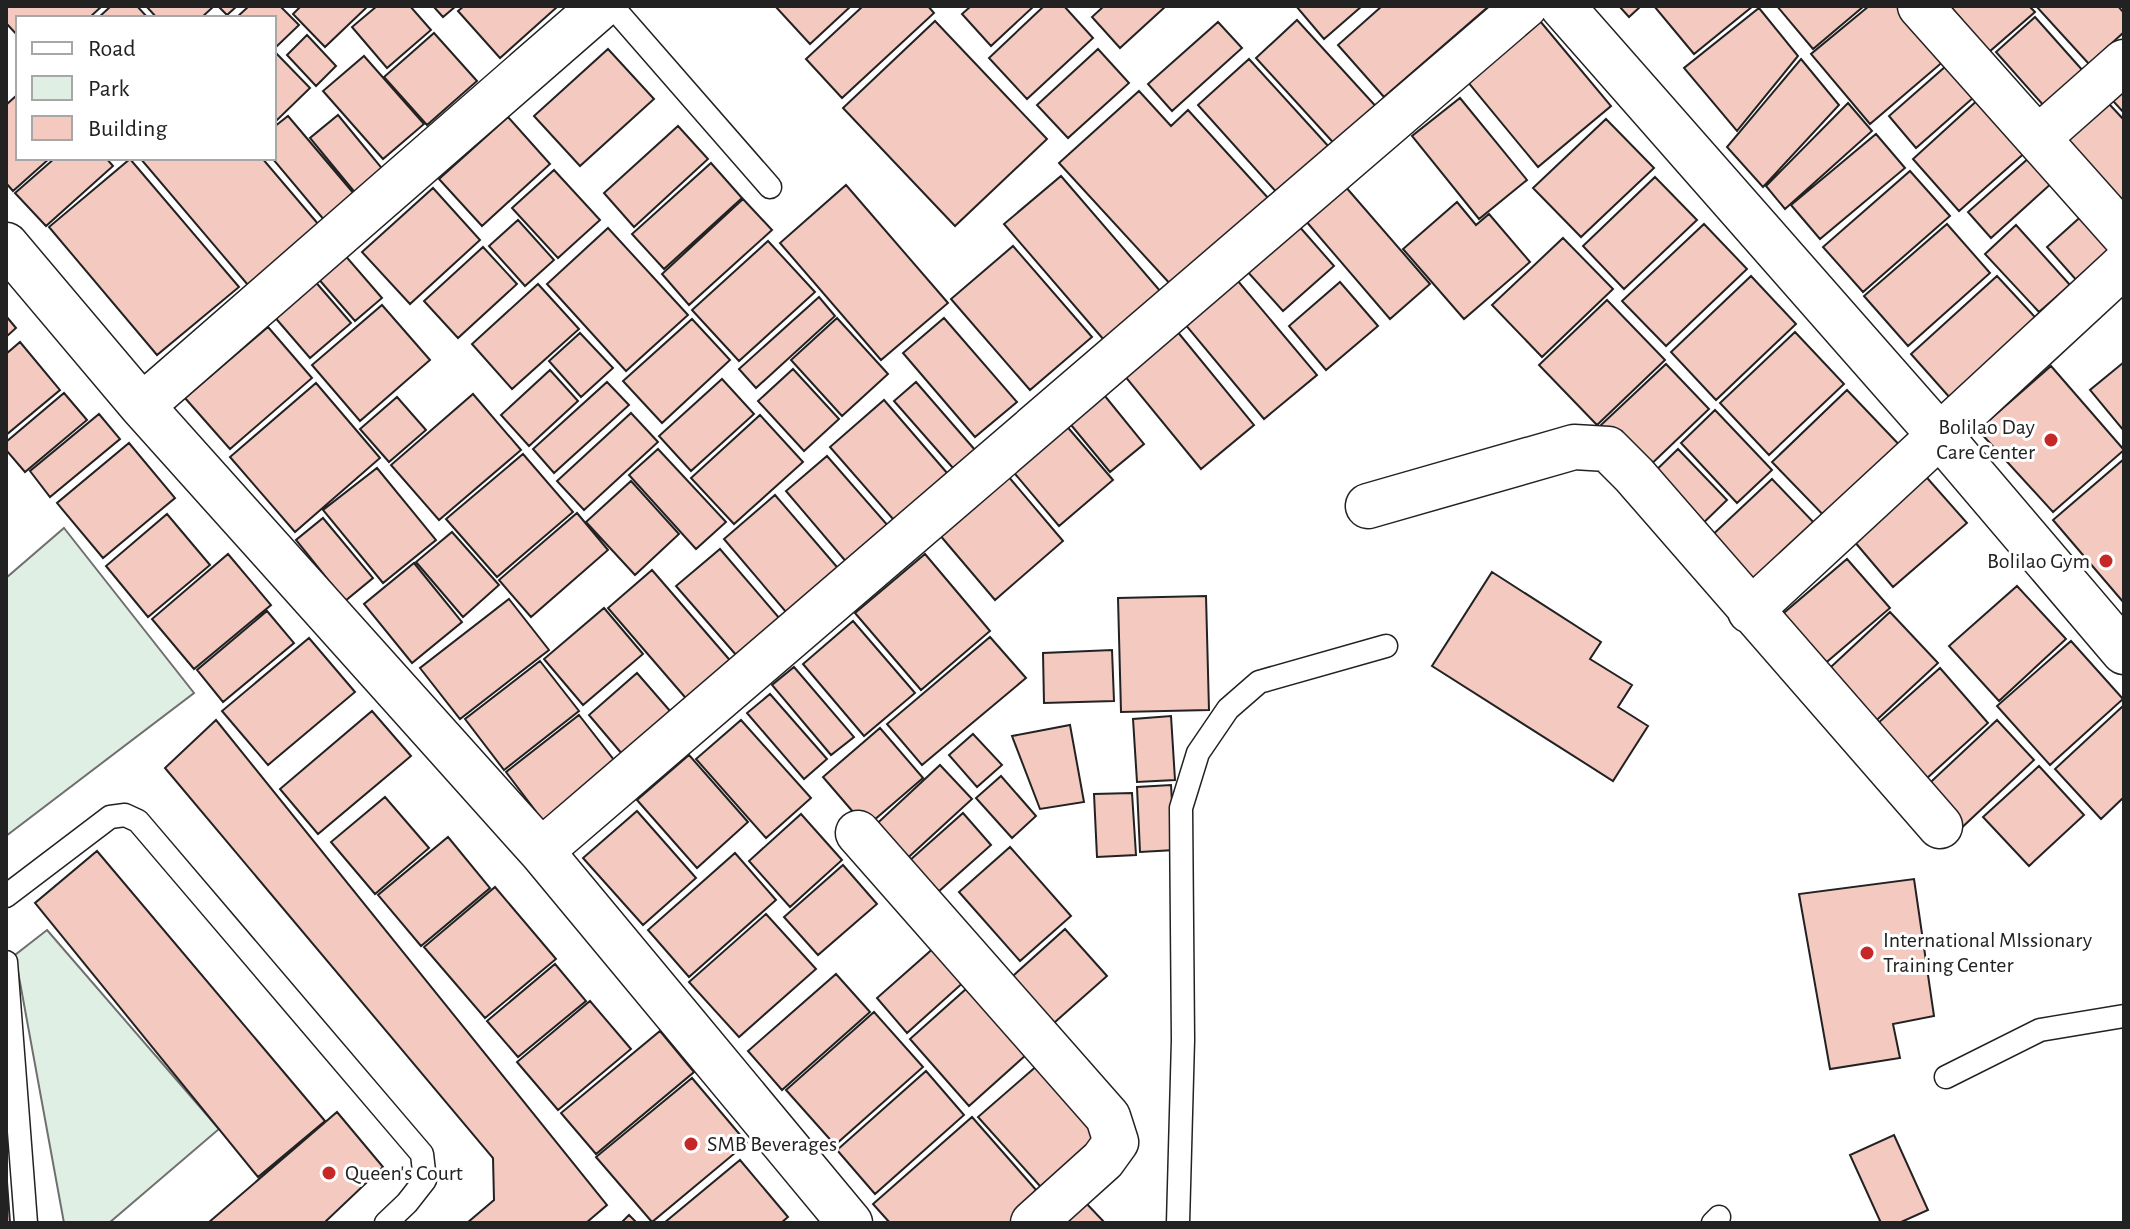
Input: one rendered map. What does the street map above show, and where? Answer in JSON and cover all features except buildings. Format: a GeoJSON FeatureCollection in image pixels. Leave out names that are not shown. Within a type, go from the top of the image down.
{"type":"FeatureCollection","features":[{"type":"Feature","properties":{"kind":"street"},"geometry":{"type":"LineString","coordinates":[[142,406],[601,6]]}},
{"type":"Feature","properties":{"kind":"street"},"geometry":{"type":"LineString","coordinates":[[541,851],[1525,6]]}},
{"type":"Feature","properties":{"kind":"street"},"geometry":{"type":"LineString","coordinates":[[1562,6],[1941,437],[2124,652]]}},
{"type":"Feature","properties":{"kind":"street"},"geometry":{"type":"LineString","coordinates":[[1920,6],[2124,235]]}},
{"type":"Feature","properties":{"kind":"street"},"geometry":{"type":"LineString","coordinates":[[2038,138],[2124,62]]}},
{"type":"Feature","properties":{"kind":"street"},"geometry":{"type":"LineString","coordinates":[[6,245],[142,406],[541,851],[835,1217]]}},
{"type":"Feature","properties":{"kind":"street"},"geometry":{"type":"LineString","coordinates":[[1750,611],[2124,265]]}},
{"type":"Feature","properties":{"kind":"street"},"geometry":{"type":"LineString","coordinates":[[1368,506],[1574,447],[1608,449],[1940,826]]}},
{"type":"Feature","properties":{"kind":"street"},"geometry":{"type":"LineString","coordinates":[[858,833],[1108,1117],[1116,1142],[1103,1160],[1033,1223]]}},
{"type":"Feature","properties":{"kind":"lane"},"geometry":{"type":"LineString","coordinates":[[612,6],[770,187]]}},
{"type":"Feature","properties":{"kind":"lane"},"geometry":{"type":"LineString","coordinates":[[1178,1223],[1183,1040],[1181,808],[1198,753],[1228,709],[1259,682],[1386,646]]}},
{"type":"Feature","properties":{"kind":"lane"},"geometry":{"type":"LineString","coordinates":[[6,896],[110,817],[125,815],[138,821],[422,1154],[425,1180],[386,1223]]}},
{"type":"Feature","properties":{"kind":"lane"},"geometry":{"type":"LineString","coordinates":[[6,962],[26,1223]]}},
{"type":"Feature","properties":{"kind":"lane"},"geometry":{"type":"LineString","coordinates":[[1946,1077],[2040,1030],[2124,1016]]}},
{"type":"Feature","properties":{"kind":"green space"},"geometry":{"type":"Polygon","coordinates":[[[64,528],[194,693],[6,836],[6,578],[64,528]]]}},
{"type":"Feature","properties":{"kind":"green space"},"geometry":{"type":"Polygon","coordinates":[[[47,930],[219,1129],[109,1223],[64,1223],[15,955],[47,930]]]}},
{"type":"Feature","properties":{"kind":"place","name":"Bolilao Day Care Center"},"geometry":{"type":"Point","coordinates":[2051,440]}},
{"type":"Feature","properties":{"kind":"place","name":"Bolilao Gym"},"geometry":{"type":"Point","coordinates":[2106,561]}},
{"type":"Feature","properties":{"kind":"place","name":"International MIssionary Training Center"},"geometry":{"type":"Point","coordinates":[1867,953]}},
{"type":"Feature","properties":{"kind":"place","name":"SMB Beverages"},"geometry":{"type":"Point","coordinates":[691,1144]}},
{"type":"Feature","properties":{"kind":"place","name":"Queen's Court"},"geometry":{"type":"Point","coordinates":[329,1173]}}]}
